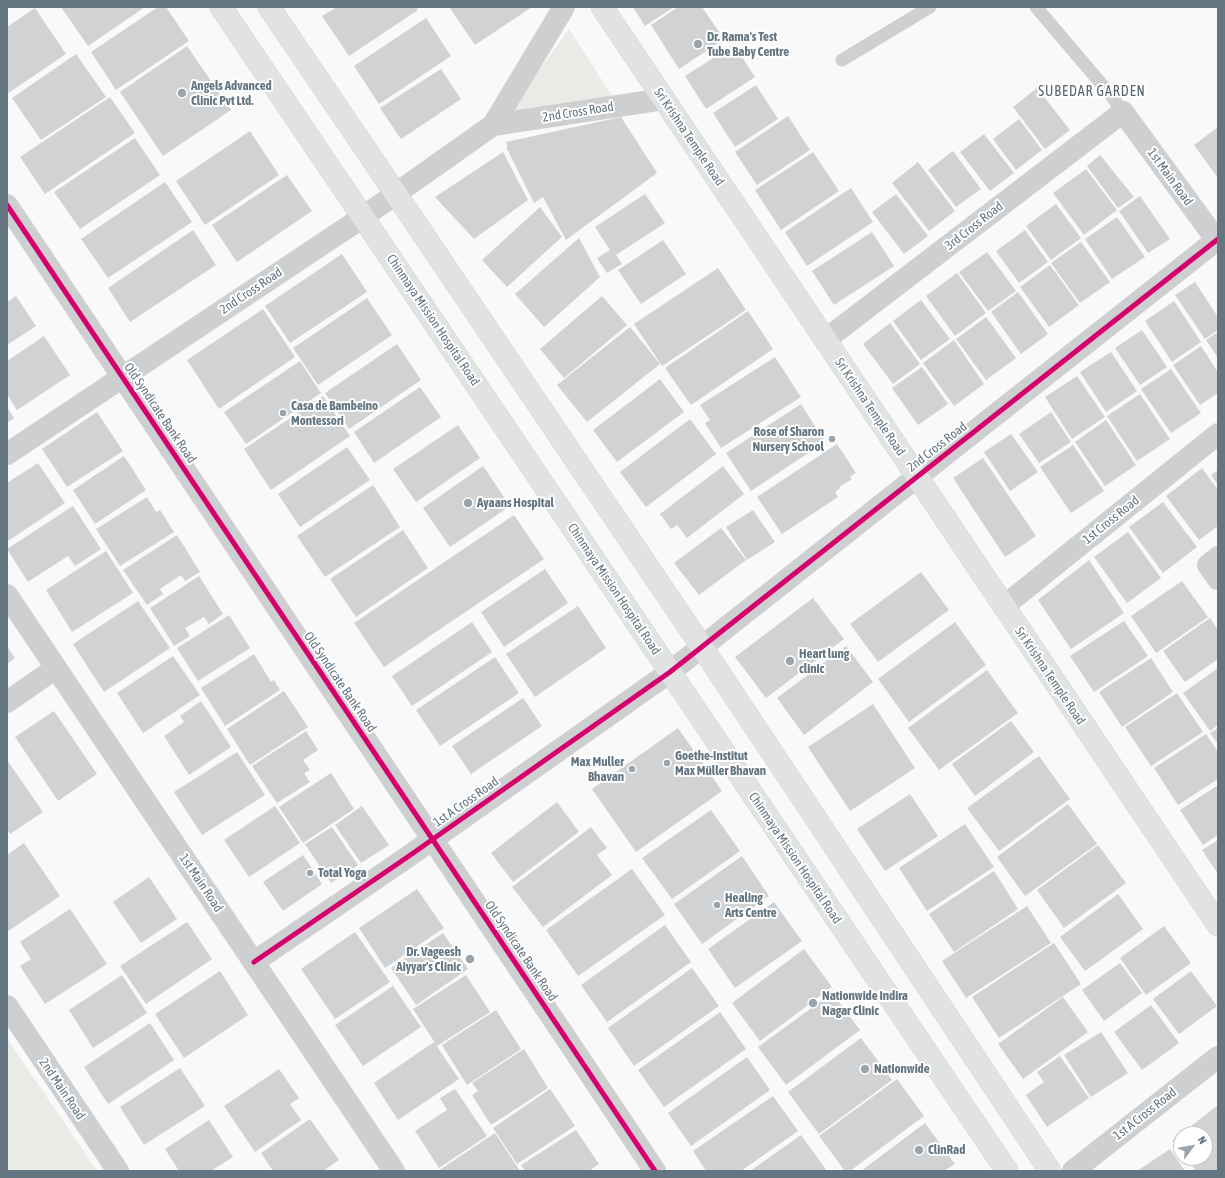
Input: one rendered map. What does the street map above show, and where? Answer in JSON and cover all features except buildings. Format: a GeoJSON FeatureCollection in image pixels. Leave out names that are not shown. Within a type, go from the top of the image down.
{"type":"FeatureCollection","features":[{"type":"Feature","properties":{"kind":"main road","name":"Chinmaya Mission Hospital Road"},"geometry":{"type":"LineString","coordinates":[[221,7],[1007,1171]]}},
{"type":"Feature","properties":{"kind":"main road"},"geometry":{"type":"LineString","coordinates":[[269,7],[702,647],[1050,1171]]}},
{"type":"Feature","properties":{"kind":"main road","name":"Sri Krishna Temple Road"},"geometry":{"type":"LineString","coordinates":[[602,7],[1218,925]]}},
{"type":"Feature","properties":{"kind":"street","name":"2nd Cross Road"},"geometry":{"type":"LineString","coordinates":[[7,454],[363,217],[493,125],[564,7]]}},
{"type":"Feature","properties":{"kind":"street","name":"2nd Cross Road"},"geometry":{"type":"LineString","coordinates":[[493,125],[664,99]]}},
{"type":"Feature","properties":{"kind":"street","name":"1st Main Road"},"geometry":{"type":"LineString","coordinates":[[1123,112],[1218,241]]}},
{"type":"Feature","properties":{"kind":"street","name":"3rd Cross Road"},"geometry":{"type":"LineString","coordinates":[[825,340],[1123,112]]}},
{"type":"Feature","properties":{"kind":"street","name":"Old Syndicate Bank Road"},"geometry":{"type":"LineString","coordinates":[[7,205],[655,1171]]}},
{"type":"Feature","properties":{"kind":"street","name":"2nd Cross Road"},"geometry":{"type":"LineString","coordinates":[[670,672],[1218,241]]}},
{"type":"Feature","properties":{"kind":"street","name":"1st Cross Road"},"geometry":{"type":"LineString","coordinates":[[1004,606],[1218,434]]}},
{"type":"Feature","properties":{"kind":"street"},"geometry":{"type":"LineString","coordinates":[[1218,557],[1208,565],[1218,579]]}},
{"type":"Feature","properties":{"kind":"street","name":"1st Main Road"},"geometry":{"type":"LineString","coordinates":[[7,595],[394,1171]]}},
{"type":"Feature","properties":{"kind":"street"},"geometry":{"type":"LineString","coordinates":[[7,702],[56,668]]}},
{"type":"Feature","properties":{"kind":"street","name":"1st A Cross Road"},"geometry":{"type":"LineString","coordinates":[[254,962],[433,840],[670,672]]}},
{"type":"Feature","properties":{"kind":"street","name":"2nd Main Road"},"geometry":{"type":"LineString","coordinates":[[7,1006],[118,1171]]}},
{"type":"Feature","properties":{"kind":"street","name":"1st A Cross Road"},"geometry":{"type":"LineString","coordinates":[[1073,1171],[1218,1057]]}},
{"type":"Feature","properties":{"kind":"lane"},"geometry":{"type":"LineString","coordinates":[[842,60],[930,7]]}},
{"type":"Feature","properties":{"kind":"lane"},"geometry":{"type":"LineString","coordinates":[[1036,7],[1110,94],[1123,112]]}},
{"type":"Feature","properties":{"kind":"shaded area"},"geometry":{"type":"Polygon","coordinates":[[[569,29],[614,99],[519,117],[513,106],[569,29]]]}},
{"type":"Feature","properties":{"kind":"shaded area"},"geometry":{"type":"Polygon","coordinates":[[[7,1038],[25,1065],[97,1171],[7,1171],[7,1038]]]}},
{"type":"Feature","properties":{"kind":"cycle path"},"geometry":{"type":"LineString","coordinates":[[7,205],[655,1171]]}},
{"type":"Feature","properties":{"kind":"cycle path"},"geometry":{"type":"LineString","coordinates":[[254,962],[409,856],[670,672],[1218,239]]}},
{"type":"Feature","properties":{"kind":"place","name":"Dr. Rama's Test Tube Baby Centre"},"geometry":{"type":"Point","coordinates":[698,44]}},
{"type":"Feature","properties":{"kind":"place","name":"Angels Advanced Clinic Pvt Ltd."},"geometry":{"type":"Point","coordinates":[182,93]}},
{"type":"Feature","properties":{"kind":"place","name":"Casa de Bambeino Montessori"},"geometry":{"type":"Point","coordinates":[283,413]}},
{"type":"Feature","properties":{"kind":"place","name":"Rose of Sharon Nursery School"},"geometry":{"type":"Point","coordinates":[832,439]}},
{"type":"Feature","properties":{"kind":"place","name":"Ayaans Hospital"},"geometry":{"type":"Point","coordinates":[468,503]}},
{"type":"Feature","properties":{"kind":"place","name":"Heart lung clinic"},"geometry":{"type":"Point","coordinates":[790,661]}},
{"type":"Feature","properties":{"kind":"place","name":"Goethe-Institut Max Müller Bhavan"},"geometry":{"type":"Point","coordinates":[667,763]}},
{"type":"Feature","properties":{"kind":"place","name":"Max Muller Bhavan"},"geometry":{"type":"Point","coordinates":[632,769]}},
{"type":"Feature","properties":{"kind":"place","name":"Total Yoga"},"geometry":{"type":"Point","coordinates":[310,873]}},
{"type":"Feature","properties":{"kind":"place","name":"Healing Arts Centre"},"geometry":{"type":"Point","coordinates":[717,905]}},
{"type":"Feature","properties":{"kind":"place","name":"Dr. Vageesh Aiyyar's Clinic"},"geometry":{"type":"Point","coordinates":[470,959]}},
{"type":"Feature","properties":{"kind":"place","name":"Nationwide Indira Nagar Clinic"},"geometry":{"type":"Point","coordinates":[813,1003]}},
{"type":"Feature","properties":{"kind":"place","name":"Nationwide"},"geometry":{"type":"Point","coordinates":[865,1069]}},
{"type":"Feature","properties":{"kind":"place","name":"ClinRad"},"geometry":{"type":"Point","coordinates":[919,1150]}},
{"type":"Feature","properties":{"kind":"district","name":"SUBEDAR GARDEN"},"geometry":{"type":"Point","coordinates":[1092,92]}}]}
